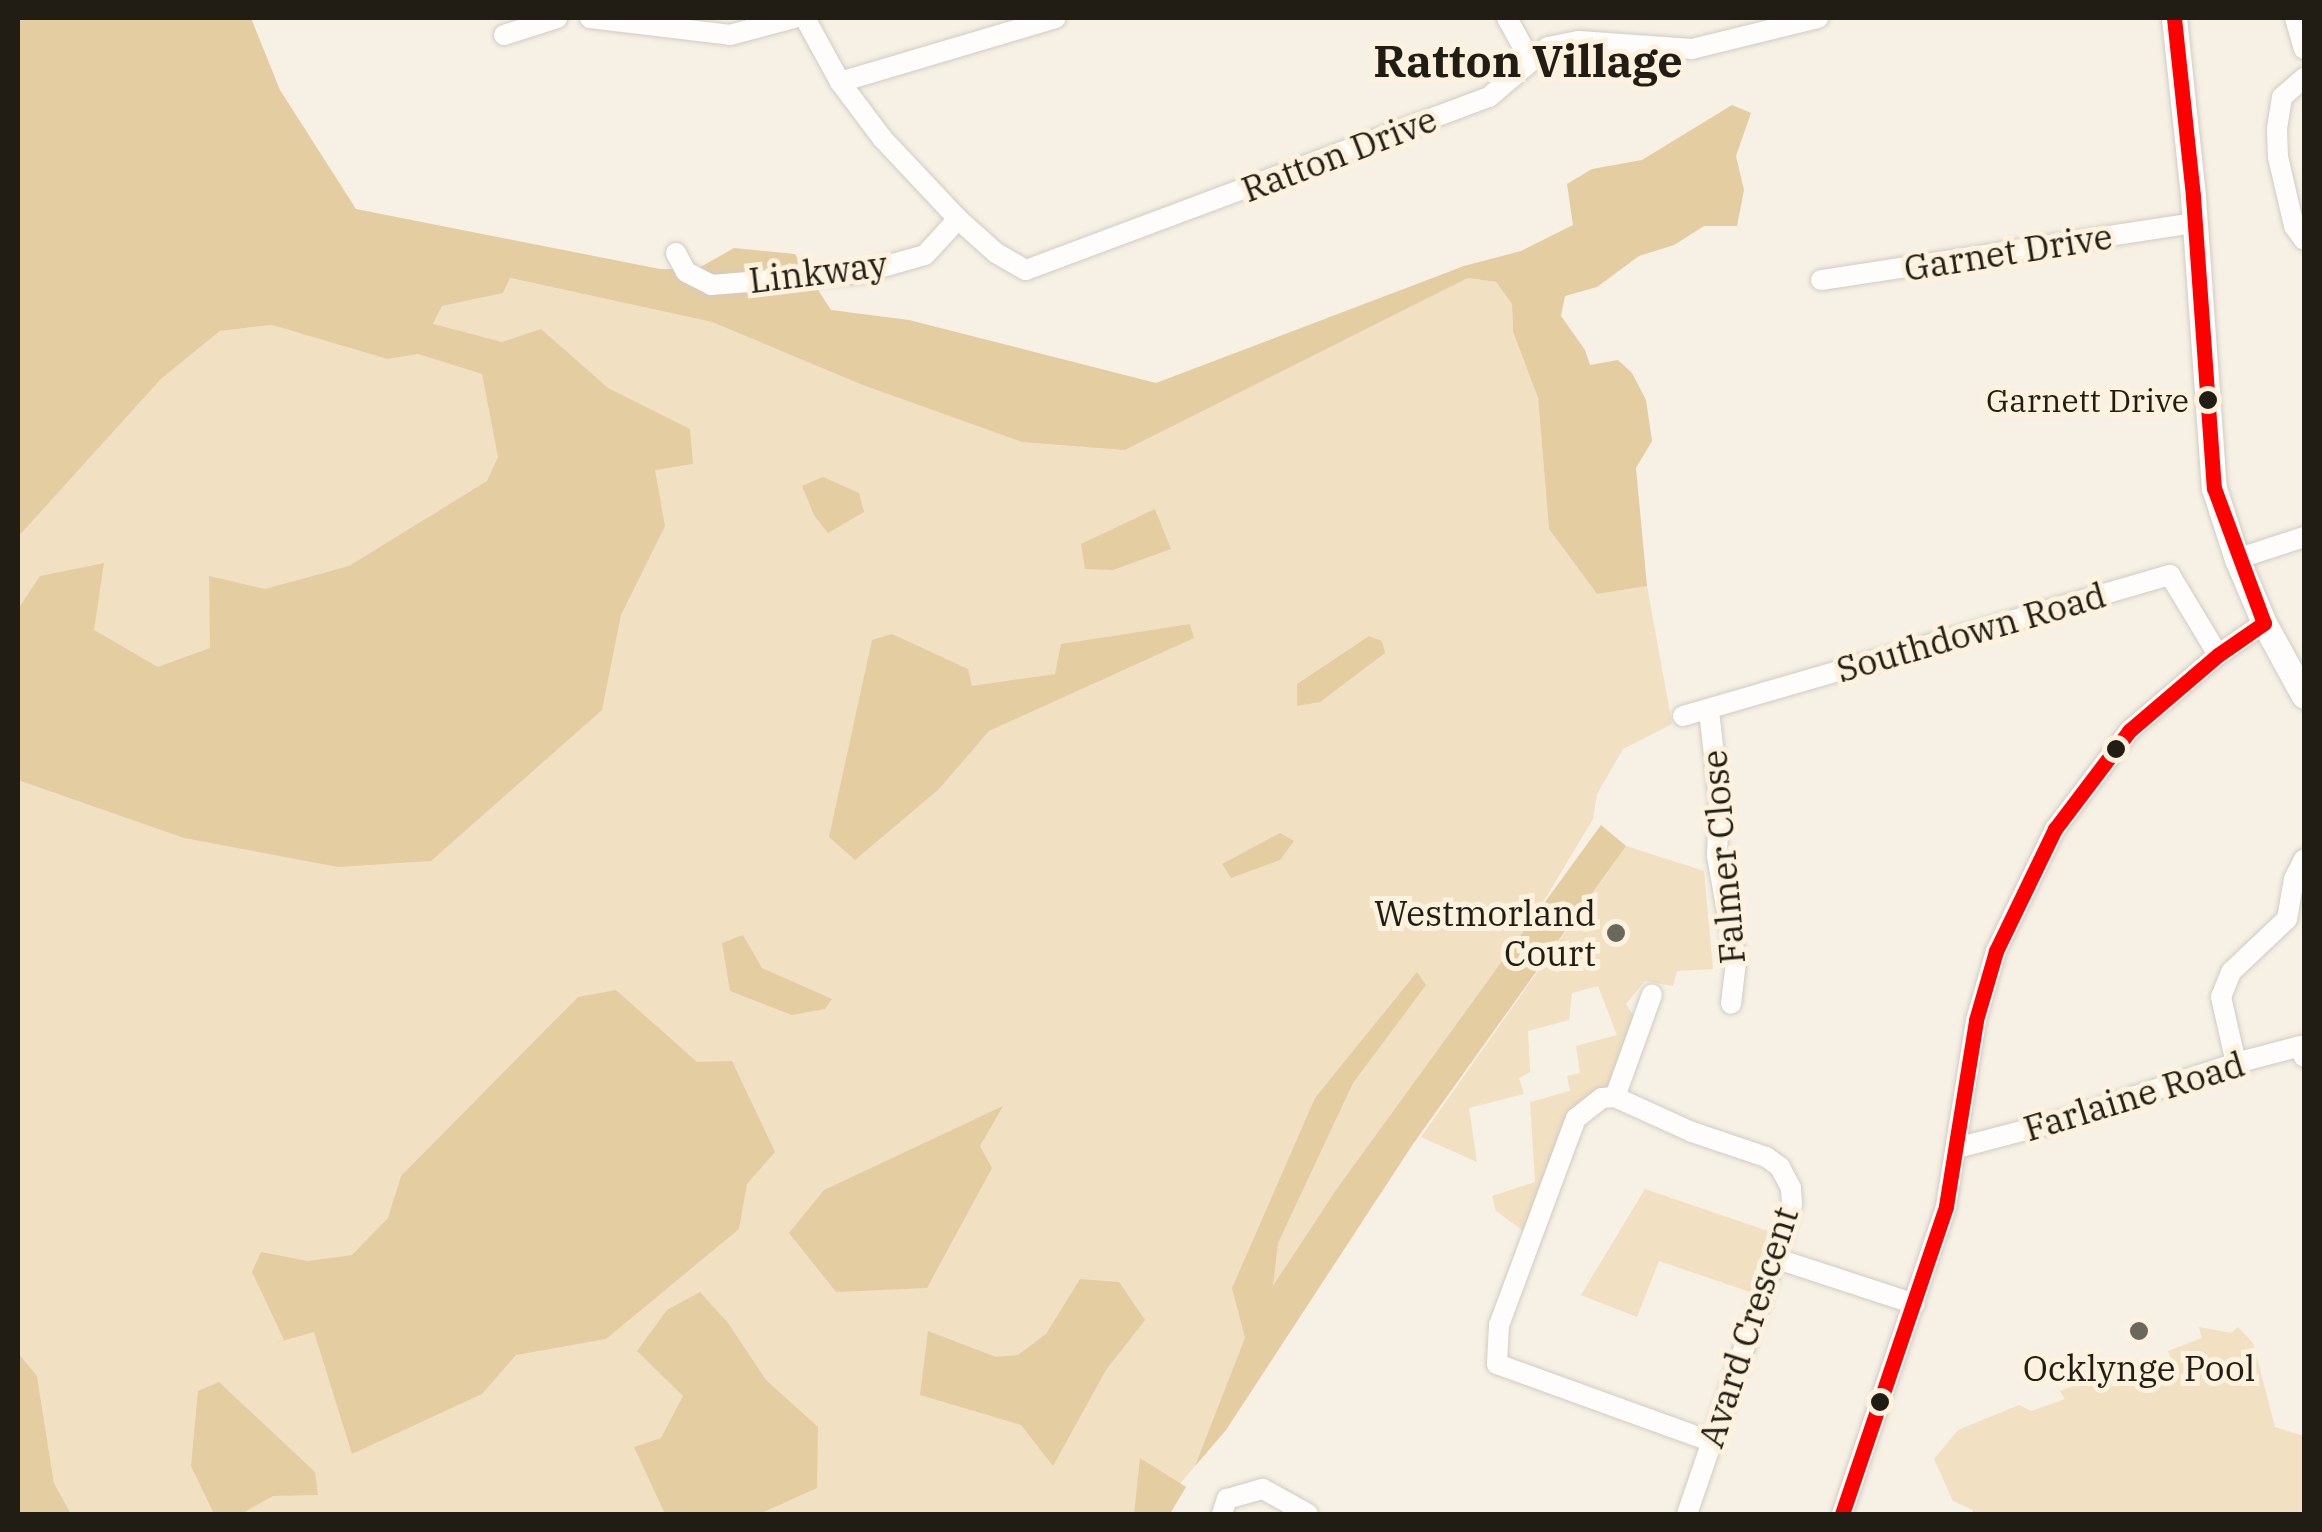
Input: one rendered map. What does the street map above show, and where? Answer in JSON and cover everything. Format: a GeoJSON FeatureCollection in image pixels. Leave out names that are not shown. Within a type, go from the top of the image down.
{"type":"FeatureCollection","features":[{"type":"Feature","properties":{"kind":"main road"},"geometry":{"type":"LineString","coordinates":[[2174,18],[2195,224],[2214,488],[2237,560],[2264,623],[2304,696]]}},
{"type":"Feature","properties":{"kind":"street"},"geometry":{"type":"LineString","coordinates":[[504,35],[557,18]]}},
{"type":"Feature","properties":{"kind":"street"},"geometry":{"type":"LineString","coordinates":[[590,18],[730,34],[794,18]]}},
{"type":"Feature","properties":{"kind":"street"},"geometry":{"type":"LineString","coordinates":[[805,18],[840,82],[882,138],[958,219]]}},
{"type":"Feature","properties":{"kind":"street"},"geometry":{"type":"LineString","coordinates":[[840,82],[1056,18]]}},
{"type":"Feature","properties":{"kind":"street"},"geometry":{"type":"LineString","coordinates":[[1507,18],[1529,58]]}},
{"type":"Feature","properties":{"kind":"street","name":"Ratton Drive"},"geometry":{"type":"LineString","coordinates":[[958,219],[996,254],[1026,270],[1489,97],[1529,58],[1548,46],[1579,41],[1692,49],[1818,18]]}},
{"type":"Feature","properties":{"kind":"street"},"geometry":{"type":"LineString","coordinates":[[2295,18],[2304,49]]}},
{"type":"Feature","properties":{"kind":"street"},"geometry":{"type":"LineString","coordinates":[[2304,78],[2282,97],[2277,129],[2278,158],[2294,226],[2304,240]]}},
{"type":"Feature","properties":{"kind":"street","name":"Linkway"},"geometry":{"type":"LineString","coordinates":[[676,253],[686,272],[711,285],[862,273],[925,256],[958,219]]}},
{"type":"Feature","properties":{"kind":"street","name":"Garnet Drive"},"geometry":{"type":"LineString","coordinates":[[1820,280],[2195,224]]}},
{"type":"Feature","properties":{"kind":"street"},"geometry":{"type":"LineString","coordinates":[[2237,560],[2304,537]]}},
{"type":"Feature","properties":{"kind":"street","name":"Southdown Road"},"geometry":{"type":"LineString","coordinates":[[1683,716],[2170,575],[2218,655]]}},
{"type":"Feature","properties":{"kind":"street"},"geometry":{"type":"LineString","coordinates":[[1842,1514],[1946,1206],[1976,1020],[1996,950],[2055,829],[2129,730],[2218,655],[2264,623]]}},
{"type":"Feature","properties":{"kind":"street","name":"Falmer Close"},"geometry":{"type":"LineString","coordinates":[[1709,710],[1718,801],[1717,856],[1736,962],[1731,1004]]}},
{"type":"Feature","properties":{"kind":"street"},"geometry":{"type":"LineString","coordinates":[[2236,1063],[2221,997],[2231,972],[2287,919],[2294,879],[2304,859]]}},
{"type":"Feature","properties":{"kind":"street"},"geometry":{"type":"LineString","coordinates":[[1652,994],[1614,1097],[1588,1105],[1576,1118],[1499,1325],[1498,1364],[1712,1442]]}},
{"type":"Feature","properties":{"kind":"street","name":"Farlaine Road"},"geometry":{"type":"LineString","coordinates":[[1957,1148],[2056,1122],[2236,1063],[2301,1046],[2304,1057]]}},
{"type":"Feature","properties":{"kind":"street","name":"Avard Crescent"},"geometry":{"type":"LineString","coordinates":[[1614,1097],[1692,1132],[1766,1157],[1780,1167],[1792,1188],[1792,1204],[1775,1258],[1687,1514]]}},
{"type":"Feature","properties":{"kind":"street"},"geometry":{"type":"LineString","coordinates":[[1775,1258],[1915,1304]]}},
{"type":"Feature","properties":{"kind":"street"},"geometry":{"type":"LineString","coordinates":[[1222,1514],[1227,1499],[1263,1489],[1308,1514]]}},
{"type":"Feature","properties":{"kind":"shaded area"},"geometry":{"type":"Polygon","coordinates":[[[18,18],[251,18],[280,90],[356,209],[660,269],[697,269],[734,248],[795,254],[831,310],[909,320],[1156,383],[1464,266],[1521,251],[1573,225],[1567,184],[1592,169],[1642,160],[1732,105],[1751,113],[1736,156],[1744,190],[1737,226],[1704,226],[1674,245],[1639,256],[1597,287],[1565,296],[1561,316],[1585,350],[1590,365],[1618,360],[1632,373],[1646,400],[1652,441],[1636,468],[1647,586],[1597,594],[1549,529],[1538,398],[1513,332],[1512,304],[1496,282],[1468,278],[1125,450],[1022,442],[860,384],[712,322],[510,278],[503,293],[442,306],[433,324],[502,342],[541,329],[608,388],[690,429],[693,464],[655,470],[665,526],[621,615],[602,710],[431,861],[338,867],[184,838],[18,780],[18,609],[40,576],[104,563],[94,630],[158,667],[210,648],[209,576],[265,589],[349,566],[487,481],[498,457],[482,374],[418,354],[387,359],[272,325],[220,331],[161,379],[18,537],[18,18]]]}},
{"type":"Feature","properties":{"kind":"shaded area"},"geometry":{"type":"Polygon","coordinates":[[[509,278],[712,322],[860,384],[1125,450],[1468,278],[1496,282],[1512,304],[1513,332],[1538,398],[1549,529],[1597,594],[1647,586],[1672,724],[1623,749],[1597,794],[1593,819],[1226,1430],[1154,1514],[71,1514],[54,1483],[37,1376],[18,1353],[18,537],[161,379],[220,331],[272,325],[387,359],[433,325],[442,305],[503,293],[509,278]]]}},
{"type":"Feature","properties":{"kind":"shaded area"},"geometry":{"type":"Polygon","coordinates":[[[823,477],[859,493],[864,512],[828,533],[814,515],[802,486],[823,477]]]}},
{"type":"Feature","properties":{"kind":"shaded area"},"geometry":{"type":"Polygon","coordinates":[[[1155,509],[1171,549],[1113,570],[1085,569],[1081,544],[1155,509]]]}},
{"type":"Feature","properties":{"kind":"shaded area"},"geometry":{"type":"Polygon","coordinates":[[[1190,624],[1194,638],[989,731],[939,789],[855,860],[829,837],[872,640],[892,634],[968,669],[972,686],[1055,674],[1061,644],[1190,624]]]}},
{"type":"Feature","properties":{"kind":"shaded area"},"geometry":{"type":"Polygon","coordinates":[[[1369,636],[1382,641],[1385,653],[1320,702],[1297,706],[1297,684],[1369,636]]]}},
{"type":"Feature","properties":{"kind":"shaded area"},"geometry":{"type":"Polygon","coordinates":[[[1601,825],[1626,846],[1413,1144],[1226,1430],[1195,1466],[1245,1338],[1232,1288],[1315,1098],[1417,972],[1426,985],[1353,1083],[1278,1243],[1273,1286],[1336,1190],[1601,825]]]}},
{"type":"Feature","properties":{"kind":"shaded area"},"geometry":{"type":"Polygon","coordinates":[[[1280,833],[1294,841],[1280,860],[1231,878],[1222,864],[1280,833]]]}},
{"type":"Feature","properties":{"kind":"shaded area"},"geometry":{"type":"Polygon","coordinates":[[[1626,846],[1704,871],[1713,969],[1677,971],[1673,986],[1645,981],[1626,1004],[1637,1021],[1618,1075],[1602,1090],[1526,1233],[1496,1211],[1492,1196],[1535,1182],[1530,1102],[1570,1091],[1567,1076],[1580,1073],[1576,1046],[1617,1035],[1598,986],[1572,993],[1569,1020],[1528,1031],[1530,1072],[1519,1078],[1524,1094],[1469,1108],[1477,1162],[1421,1137],[1626,846]]]}},
{"type":"Feature","properties":{"kind":"shaded area"},"geometry":{"type":"Polygon","coordinates":[[[743,935],[762,968],[832,999],[825,1009],[792,1015],[730,991],[722,943],[743,935]]]}},
{"type":"Feature","properties":{"kind":"shaded area"},"geometry":{"type":"Polygon","coordinates":[[[616,990],[697,1062],[732,1061],[775,1152],[747,1184],[739,1229],[606,1339],[516,1355],[482,1394],[352,1454],[314,1332],[275,1343],[284,1340],[252,1272],[261,1252],[308,1261],[352,1255],[388,1218],[401,1176],[578,997],[616,990]]]}},
{"type":"Feature","properties":{"kind":"shaded area"},"geometry":{"type":"Polygon","coordinates":[[[1003,1106],[980,1146],[992,1168],[927,1288],[836,1292],[789,1233],[824,1190],[1003,1106]]]}},
{"type":"Feature","properties":{"kind":"shaded area"},"geometry":{"type":"Polygon","coordinates":[[[1645,1189],[1768,1231],[1750,1292],[1659,1261],[1637,1317],[1581,1295],[1645,1189]]]}},
{"type":"Feature","properties":{"kind":"shaded area"},"geometry":{"type":"Polygon","coordinates":[[[1080,1279],[1119,1282],[1145,1320],[1106,1370],[1053,1466],[1021,1425],[920,1395],[928,1331],[996,1357],[1018,1355],[1046,1334],[1080,1279]]]}},
{"type":"Feature","properties":{"kind":"shaded area"},"geometry":{"type":"Polygon","coordinates":[[[700,1292],[728,1323],[766,1380],[818,1427],[817,1488],[759,1514],[665,1514],[634,1447],[661,1438],[683,1396],[637,1351],[667,1310],[700,1292]]]}},
{"type":"Feature","properties":{"kind":"shaded area"},"geometry":{"type":"Polygon","coordinates":[[[2199,1327],[2231,1333],[2238,1327],[2253,1343],[2275,1427],[2304,1436],[2304,1514],[1972,1514],[1973,1510],[1953,1501],[1934,1459],[1958,1430],[2019,1405],[2031,1411],[2065,1399],[2060,1391],[2128,1365],[2137,1388],[2176,1373],[2168,1351],[2202,1338],[2199,1327]]]}},
{"type":"Feature","properties":{"kind":"shaded area"},"geometry":{"type":"Polygon","coordinates":[[[18,1353],[37,1376],[54,1483],[71,1514],[18,1514],[18,1353]]]}},
{"type":"Feature","properties":{"kind":"shaded area"},"geometry":{"type":"Polygon","coordinates":[[[219,1382],[315,1472],[318,1495],[273,1496],[241,1514],[214,1514],[191,1466],[198,1391],[219,1382]]]}},
{"type":"Feature","properties":{"kind":"shaded area"},"geometry":{"type":"Polygon","coordinates":[[[1140,1458],[1186,1487],[1170,1514],[1134,1514],[1140,1458]]]}},
{"type":"Feature","properties":{"kind":"transit line"},"geometry":{"type":"LineString","coordinates":[[2174,18],[2193,197],[2214,488],[2264,623]]}},
{"type":"Feature","properties":{"kind":"transit line"},"geometry":{"type":"LineString","coordinates":[[1842,1514],[1946,1206],[1976,1020],[1996,951],[2055,829],[2129,731],[2218,655],[2264,623]]}},
{"type":"Feature","properties":{"kind":"place","name":"Garnett Drive"},"geometry":{"type":"Point","coordinates":[2208,400]}},
{"type":"Feature","properties":{"kind":"place","name":"Westmorland Court"},"geometry":{"type":"Point","coordinates":[1616,933]}},
{"type":"Feature","properties":{"kind":"place","name":"Ocklynge Pool"},"geometry":{"type":"Point","coordinates":[2139,1331]}},
{"type":"Feature","properties":{"kind":"district","name":"Ratton Village"},"geometry":{"type":"Point","coordinates":[1528,61]}}]}
